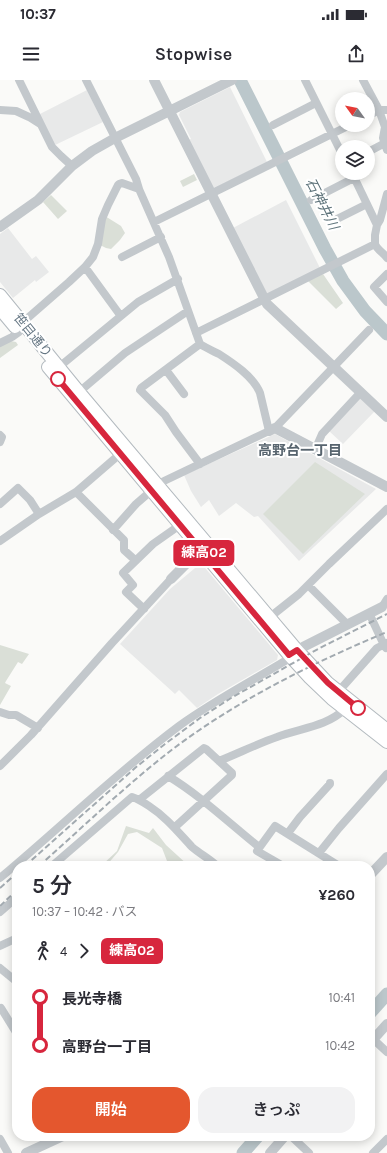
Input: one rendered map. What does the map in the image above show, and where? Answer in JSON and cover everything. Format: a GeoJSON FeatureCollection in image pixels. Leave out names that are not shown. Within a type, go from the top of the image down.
{"type":"FeatureCollection","features":[{"type":"Feature","properties":{"kind":"main road","name":"笹目通り"},"geometry":{"type":"LineString","coordinates":[[0,295],[21,327],[120,454],[155,488],[180,525],[204,546],[270,617],[314,682],[345,710],[387,742]]}},
{"type":"Feature","properties":{"kind":"main road","name":"笹目通り"},"geometry":{"type":"LineString","coordinates":[[0,309],[21,327],[59,367],[155,488],[293,653],[338,692],[387,730]]}},
{"type":"Feature","properties":{"kind":"street"},"geometry":{"type":"LineString","coordinates":[[19,80],[52,147],[72,166]]}},
{"type":"Feature","properties":{"kind":"street"},"geometry":{"type":"LineString","coordinates":[[86,80],[136,179],[178,279],[200,344],[228,360],[253,380],[260,393],[272,430],[387,487]]}},
{"type":"Feature","properties":{"kind":"street"},"geometry":{"type":"LineString","coordinates":[[154,80],[267,304],[387,417]]}},
{"type":"Feature","properties":{"kind":"street"},"geometry":{"type":"LineString","coordinates":[[0,227],[38,200],[72,166],[92,151],[231,80]]}},
{"type":"Feature","properties":{"kind":"street"},"geometry":{"type":"LineString","coordinates":[[305,80],[335,140]]}},
{"type":"Feature","properties":{"kind":"street"},"geometry":{"type":"LineString","coordinates":[[363,80],[383,110],[386,141],[375,148]]}},
{"type":"Feature","properties":{"kind":"street"},"geometry":{"type":"LineString","coordinates":[[274,125],[316,103]]}},
{"type":"Feature","properties":{"kind":"street"},"geometry":{"type":"LineString","coordinates":[[0,110],[16,111],[41,124]]}},
{"type":"Feature","properties":{"kind":"street"},"geometry":{"type":"LineString","coordinates":[[154,222],[274,164],[336,132]]}},
{"type":"Feature","properties":{"kind":"street"},"geometry":{"type":"LineString","coordinates":[[311,200],[345,180]]}},
{"type":"Feature","properties":{"kind":"street"},"geometry":{"type":"LineString","coordinates":[[355,180],[377,225]]}},
{"type":"Feature","properties":{"kind":"street"},"geometry":{"type":"LineString","coordinates":[[0,343],[12,337],[93,257],[98,244],[102,219],[118,185],[122,183],[139,189]]}},
{"type":"Feature","properties":{"kind":"street"},"geometry":{"type":"LineString","coordinates":[[386,254],[376,247],[375,235],[387,194]]}},
{"type":"Feature","properties":{"kind":"street"},"geometry":{"type":"LineString","coordinates":[[337,219],[367,204]]}},
{"type":"Feature","properties":{"kind":"street"},"geometry":{"type":"LineString","coordinates":[[122,257],[161,237]]}},
{"type":"Feature","properties":{"kind":"street"},"geometry":{"type":"LineString","coordinates":[[196,333],[375,244]]}},
{"type":"Feature","properties":{"kind":"street"},"geometry":{"type":"LineString","coordinates":[[84,267],[120,315]]}},
{"type":"Feature","properties":{"kind":"street"},"geometry":{"type":"LineString","coordinates":[[387,274],[374,287],[387,302]]}},
{"type":"Feature","properties":{"kind":"street"},"geometry":{"type":"LineString","coordinates":[[59,367],[120,315],[138,302],[178,279]]}},
{"type":"Feature","properties":{"kind":"street"},"geometry":{"type":"LineString","coordinates":[[79,392],[125,353],[188,311]]}},
{"type":"Feature","properties":{"kind":"street"},"geometry":{"type":"LineString","coordinates":[[113,530],[136,504],[164,481],[272,430],[369,330]]}},
{"type":"Feature","properties":{"kind":"street"},"geometry":{"type":"LineString","coordinates":[[200,344],[140,390],[164,415],[200,464]]}},
{"type":"Feature","properties":{"kind":"street"},"geometry":{"type":"LineString","coordinates":[[166,370],[184,394]]}},
{"type":"Feature","properties":{"kind":"street"},"geometry":{"type":"LineString","coordinates":[[315,450],[322,434],[361,392]]}},
{"type":"Feature","properties":{"kind":"street"},"geometry":{"type":"LineString","coordinates":[[0,435],[2,437],[0,442]]}},
{"type":"Feature","properties":{"kind":"street"},"geometry":{"type":"LineString","coordinates":[[0,542],[39,514],[76,492],[120,454]]}},
{"type":"Feature","properties":{"kind":"street"},"geometry":{"type":"LineString","coordinates":[[0,504],[18,488],[30,500],[39,514]]}},
{"type":"Feature","properties":{"kind":"street"},"geometry":{"type":"LineString","coordinates":[[76,492],[124,540],[124,550],[135,560]]}},
{"type":"Feature","properties":{"kind":"street"},"geometry":{"type":"LineString","coordinates":[[270,617],[299,594],[387,509]]}},
{"type":"Feature","properties":{"kind":"street"},"geometry":{"type":"LineString","coordinates":[[144,608],[126,592],[133,585],[123,573],[153,544],[180,525]]}},
{"type":"Feature","properties":{"kind":"street"},"geometry":{"type":"LineString","coordinates":[[0,766],[38,728],[144,608],[204,546]]}},
{"type":"Feature","properties":{"kind":"street"},"geometry":{"type":"LineString","coordinates":[[308,585],[347,624]]}},
{"type":"Feature","properties":{"kind":"street"},"geometry":{"type":"LineString","coordinates":[[19,861],[116,776],[178,727],[212,704],[285,661],[293,653],[385,603]]}},
{"type":"Feature","properties":{"kind":"street"},"geometry":{"type":"LineString","coordinates":[[338,692],[377,648],[386,645],[369,613]]}},
{"type":"Feature","properties":{"kind":"street"},"geometry":{"type":"LineString","coordinates":[[220,761],[278,737],[322,723],[338,716],[345,710]]}},
{"type":"Feature","properties":{"kind":"street"},"geometry":{"type":"LineString","coordinates":[[0,712],[9,715],[16,715],[38,728]]}},
{"type":"Feature","properties":{"kind":"street"},"geometry":{"type":"LineString","coordinates":[[139,800],[205,748],[220,761],[232,773],[232,775],[175,828]]}},
{"type":"Feature","properties":{"kind":"street"},"geometry":{"type":"LineString","coordinates":[[318,853],[338,828],[387,774]]}},
{"type":"Feature","properties":{"kind":"street"},"geometry":{"type":"LineString","coordinates":[[168,776],[182,784],[259,847]]}},
{"type":"Feature","properties":{"kind":"street"},"geometry":{"type":"LineString","coordinates":[[288,833],[300,817],[330,784],[330,782]]}},
{"type":"Feature","properties":{"kind":"street"},"geometry":{"type":"LineString","coordinates":[[57,861],[133,797],[160,814],[194,848],[212,861]]}},
{"type":"Feature","properties":{"kind":"street"},"geometry":{"type":"LineString","coordinates":[[274,861],[258,852],[257,849],[275,826],[331,861]]}},
{"type":"Feature","properties":{"kind":"street"},"geometry":{"type":"LineString","coordinates":[[375,869],[387,856]]}},
{"type":"Feature","properties":{"kind":"street"},"geometry":{"type":"LineString","coordinates":[[0,878],[12,867]]}},
{"type":"Feature","properties":{"kind":"street"},"geometry":{"type":"LineString","coordinates":[[0,912],[12,901]]}},
{"type":"Feature","properties":{"kind":"street"},"geometry":{"type":"LineString","coordinates":[[0,946],[12,940]]}},
{"type":"Feature","properties":{"kind":"street"},"geometry":{"type":"LineString","coordinates":[[0,968],[12,978]]}},
{"type":"Feature","properties":{"kind":"street"},"geometry":{"type":"LineString","coordinates":[[0,1008],[12,1026]]}},
{"type":"Feature","properties":{"kind":"street"},"geometry":{"type":"LineString","coordinates":[[375,1037],[387,1024]]}},
{"type":"Feature","properties":{"kind":"street"},"geometry":{"type":"LineString","coordinates":[[375,1044],[387,1052]]}},
{"type":"Feature","properties":{"kind":"street"},"geometry":{"type":"LineString","coordinates":[[0,1139],[8,1153]]}},
{"type":"Feature","properties":{"kind":"street"},"geometry":{"type":"LineString","coordinates":[[373,1153],[387,1139]]}},
{"type":"Feature","properties":{"kind":"street"},"geometry":{"type":"LineString","coordinates":[[26,1153],[52,1141]]}},
{"type":"Feature","properties":{"kind":"street"},"geometry":{"type":"LineString","coordinates":[[270,1153],[281,1141]]}},
{"type":"Feature","properties":{"kind":"street"},"geometry":{"type":"LineString","coordinates":[[296,1141],[309,1153]]}},
{"type":"Feature","properties":{"kind":"shaded area"},"geometry":{"type":"Polygon","coordinates":[[[230,87],[267,162],[215,188],[212,187],[188,140],[191,139],[179,115],[180,112],[230,87]]]}},
{"type":"Feature","properties":{"kind":"shaded area"},"geometry":{"type":"Polygon","coordinates":[[[87,90],[103,122],[53,146],[38,115],[87,90]]]}},
{"type":"Feature","properties":{"kind":"shaded area"},"geometry":{"type":"Polygon","coordinates":[[[194,174],[197,180],[183,187],[180,181],[194,174]]]}},
{"type":"Feature","properties":{"kind":"shaded area"},"geometry":{"type":"Polygon","coordinates":[[[51,195],[67,211],[58,219],[43,202],[51,195]]]}},
{"type":"Feature","properties":{"kind":"shaded area"},"geometry":{"type":"Polygon","coordinates":[[[286,200],[320,268],[267,294],[233,228],[286,200]]]}},
{"type":"Feature","properties":{"kind":"shaded area"},"geometry":{"type":"Polygon","coordinates":[[[105,216],[121,226],[125,233],[111,249],[100,245],[105,216]]]}},
{"type":"Feature","properties":{"kind":"shaded area"},"geometry":{"type":"Polygon","coordinates":[[[8,228],[32,259],[36,256],[49,272],[36,282],[35,280],[13,298],[0,282],[0,234],[8,228]]]}},
{"type":"Feature","properties":{"kind":"shaded area"},"geometry":{"type":"Polygon","coordinates":[[[323,274],[343,303],[336,309],[308,281],[323,274]]]}},
{"type":"Feature","properties":{"kind":"shaded area"},"geometry":{"type":"Polygon","coordinates":[[[11,341],[16,342],[18,345],[0,358],[0,346],[11,341]]]}},
{"type":"Feature","properties":{"kind":"shaded area"},"geometry":{"type":"Polygon","coordinates":[[[361,397],[375,411],[343,444],[329,431],[361,397]]]}},
{"type":"Feature","properties":{"kind":"shaded area"},"geometry":{"type":"Polygon","coordinates":[[[275,434],[376,489],[299,561],[258,516],[254,517],[236,503],[219,516],[209,500],[201,507],[191,491],[184,475],[275,434]]]}},
{"type":"Feature","properties":{"kind":"shaded area"},"geometry":{"type":"Polygon","coordinates":[[[315,462],[365,494],[303,554],[263,514],[315,462]]]}},
{"type":"Feature","properties":{"kind":"shaded area"},"geometry":{"type":"Polygon","coordinates":[[[201,563],[278,655],[277,660],[218,694],[197,708],[179,690],[175,694],[120,644],[170,589],[201,563]]]}},
{"type":"Feature","properties":{"kind":"shaded area"},"geometry":{"type":"Polygon","coordinates":[[[0,645],[29,654],[22,664],[18,662],[6,681],[5,683],[11,686],[0,705],[0,645]]]}},
{"type":"Feature","properties":{"kind":"shaded area"},"geometry":{"type":"Polygon","coordinates":[[[126,826],[149,833],[153,828],[166,845],[184,861],[167,861],[162,848],[137,832],[128,834],[118,852],[110,861],[106,861],[117,851],[126,826]]]}},
{"type":"Feature","properties":{"kind":"waterway","name":"石神井川"},"geometry":{"type":"LineString","coordinates":[[240,80],[325,249],[343,281],[365,311],[387,334]]}},
{"type":"Feature","properties":{"kind":"waterway","name":"石神井川"},"geometry":{"type":"LineString","coordinates":[[375,1007],[387,994]]}},
{"type":"Feature","properties":{"kind":"waterway","name":"石神井川"},"geometry":{"type":"LineString","coordinates":[[243,1153],[254,1141]]}},
{"type":"Feature","properties":{"kind":"railway"},"geometry":{"type":"LineString","coordinates":[[31,861],[135,768],[200,718],[231,698],[318,649],[387,614]]}},
{"type":"Feature","properties":{"kind":"railway"},"geometry":{"type":"LineString","coordinates":[[45,861],[136,779],[194,734],[247,700],[302,670],[387,632]]}},
{"type":"Feature","properties":{"kind":"railway"},"geometry":{"type":"LineString","coordinates":[[0,888],[12,877]]}},
{"type":"Feature","properties":{"kind":"railway"},"geometry":{"type":"LineString","coordinates":[[0,906],[12,895]]}},
{"type":"Feature","properties":{"kind":"bus line","name":"練高02"},"geometry":{"type":"LineString","coordinates":[[58,379],[289,655],[297,650],[328,683],[358,708]]}},
{"type":"Feature","properties":{"kind":"district","name":"高野台一丁目"},"geometry":{"type":"Point","coordinates":[300,450]}}]}
